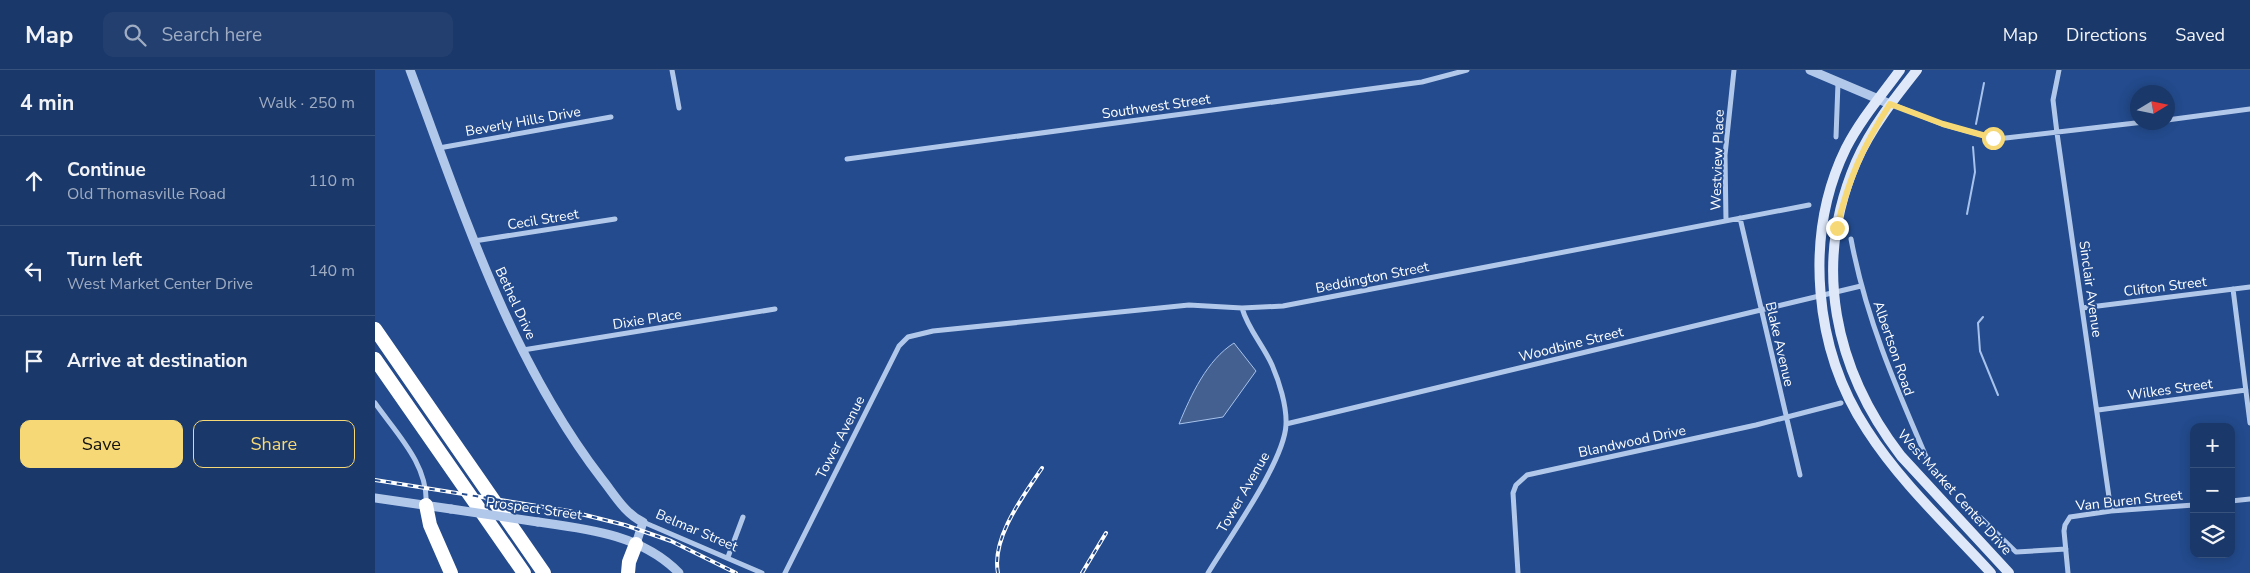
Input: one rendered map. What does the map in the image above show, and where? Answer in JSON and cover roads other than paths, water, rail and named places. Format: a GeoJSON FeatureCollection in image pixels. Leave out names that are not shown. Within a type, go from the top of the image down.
{"type":"FeatureCollection","features":[{"type":"Feature","properties":{"kind":"highway"},"geometry":{"type":"LineString","coordinates":[[375,329],[544,573]]}},
{"type":"Feature","properties":{"kind":"highway"},"geometry":{"type":"LineString","coordinates":[[375,358],[525,573]]}},
{"type":"Feature","properties":{"kind":"highway"},"geometry":{"type":"LineString","coordinates":[[426,505],[430,525],[451,573]]}},
{"type":"Feature","properties":{"kind":"highway"},"geometry":{"type":"LineString","coordinates":[[629,573],[629,562],[636,544]]}},
{"type":"Feature","properties":{"kind":"highway"},"geometry":{"type":"LineString","coordinates":[[511,553],[516,573]]}},
{"type":"Feature","properties":{"kind":"main road","name":"West Market Center Drive"},"geometry":{"type":"LineString","coordinates":[[1900,70],[1861,121],[1846,150],[1834,180],[1823,230],[1821,296],[1829,343],[1836,368],[1866,430],[1888,460],[1991,573]]}},
{"type":"Feature","properties":{"kind":"main road","name":"West Market Center Drive"},"geometry":{"type":"LineString","coordinates":[[1917,70],[1890,104],[1867,142],[1845,192],[1837,228],[1834,292],[1841,338],[1855,382],[1877,422],[1901,456],[2009,573]]}},
{"type":"Feature","properties":{"kind":"street","name":"Bethel Drive"},"geometry":{"type":"LineString","coordinates":[[410,70],[491,285],[522,350],[562,422],[589,462],[627,511],[643,522]]}},
{"type":"Feature","properties":{"kind":"street"},"geometry":{"type":"LineString","coordinates":[[672,70],[679,108]]}},
{"type":"Feature","properties":{"kind":"street","name":"Southwest Street"},"geometry":{"type":"LineString","coordinates":[[847,159],[1422,82],[1467,70]]}},
{"type":"Feature","properties":{"kind":"street","name":"Westview Place"},"geometry":{"type":"LineString","coordinates":[[1726,221],[1726,142],[1734,70]]}},
{"type":"Feature","properties":{"kind":"street"},"geometry":{"type":"LineString","coordinates":[[1810,70],[1827,74],[1838,83],[1877,99],[1983,137],[2014,138],[2130,124]]}},
{"type":"Feature","properties":{"kind":"street","name":"Sinclair Avenue"},"geometry":{"type":"LineString","coordinates":[[2059,70],[2053,100],[2111,510]]}},
{"type":"Feature","properties":{"kind":"street"},"geometry":{"type":"LineString","coordinates":[[1835,137],[1838,83]]}},
{"type":"Feature","properties":{"kind":"street"},"geometry":{"type":"LineString","coordinates":[[2175,119],[2250,109]]}},
{"type":"Feature","properties":{"kind":"street","name":"Beverly Hills Drive"},"geometry":{"type":"LineString","coordinates":[[439,148],[611,117]]}},
{"type":"Feature","properties":{"kind":"street","name":"Beddington Street"},"geometry":{"type":"LineString","coordinates":[[933,331],[1189,305],[1242,308],[1283,306],[1809,205]]}},
{"type":"Feature","properties":{"kind":"street","name":"Blake Avenue"},"geometry":{"type":"LineString","coordinates":[[1741,218],[1800,475]]}},
{"type":"Feature","properties":{"kind":"street","name":"Cecil Street"},"geometry":{"type":"LineString","coordinates":[[474,241],[615,219]]}},
{"type":"Feature","properties":{"kind":"street","name":"Albertson Road"},"geometry":{"type":"LineString","coordinates":[[1851,239],[1861,286],[1895,389],[1928,461]]}},
{"type":"Feature","properties":{"kind":"street","name":"Woodbine Street"},"geometry":{"type":"LineString","coordinates":[[1287,424],[1861,286]]}},
{"type":"Feature","properties":{"kind":"street","name":"Clifton Street"},"geometry":{"type":"LineString","coordinates":[[2082,308],[2250,287]]}},
{"type":"Feature","properties":{"kind":"street"},"geometry":{"type":"LineString","coordinates":[[2233,289],[2250,423]]}},
{"type":"Feature","properties":{"kind":"street","name":"Tower Avenue"},"geometry":{"type":"LineString","coordinates":[[1208,573],[1278,458],[1287,424],[1282,394],[1272,365],[1246,322],[1242,308]]}},
{"type":"Feature","properties":{"kind":"street","name":"Dixie Place"},"geometry":{"type":"LineString","coordinates":[[522,350],[775,309]]}},
{"type":"Feature","properties":{"kind":"street","name":"Tower Avenue"},"geometry":{"type":"LineString","coordinates":[[785,573],[899,346],[907,337],[933,331]]}},
{"type":"Feature","properties":{"kind":"street","name":"Wilkes Street"},"geometry":{"type":"LineString","coordinates":[[2098,410],[2245,390]]}},
{"type":"Feature","properties":{"kind":"street"},"geometry":{"type":"LineString","coordinates":[[375,403],[422,472],[426,488],[426,505]]}},
{"type":"Feature","properties":{"kind":"street","name":"Blandwood Drive"},"geometry":{"type":"LineString","coordinates":[[1518,573],[1513,492],[1516,485],[1527,475],[1841,403]]}},
{"type":"Feature","properties":{"kind":"street","name":"Prospect Street"},"geometry":{"type":"LineString","coordinates":[[375,498],[600,532],[636,544],[661,558],[679,573]]}},
{"type":"Feature","properties":{"kind":"street"},"geometry":{"type":"LineString","coordinates":[[2235,501],[2250,499]]}},
{"type":"Feature","properties":{"kind":"street","name":"Van Buren Street"},"geometry":{"type":"LineString","coordinates":[[2065,549],[2064,531],[2067,520],[2075,514],[2190,505]]}},
{"type":"Feature","properties":{"kind":"street"},"geometry":{"type":"LineString","coordinates":[[728,557],[743,517]]}},
{"type":"Feature","properties":{"kind":"street"},"geometry":{"type":"LineString","coordinates":[[1981,518],[2016,552],[2065,549],[2068,573]]}},
{"type":"Feature","properties":{"kind":"street","name":"Belmar Street"},"geometry":{"type":"LineString","coordinates":[[636,544],[643,522],[762,573]]}},
{"type":"Feature","properties":{"kind":"water"},"geometry":{"type":"Polygon","coordinates":[[[1234,343],[1256,371],[1223,417],[1179,424],[1208,368],[1224,350],[1234,343]]]}},
{"type":"Feature","properties":{"kind":"waterway"},"geometry":{"type":"LineString","coordinates":[[1976,124],[1984,83]]}},
{"type":"Feature","properties":{"kind":"waterway"},"geometry":{"type":"LineString","coordinates":[[1967,214],[1975,172],[1973,147]]}},
{"type":"Feature","properties":{"kind":"waterway"},"geometry":{"type":"LineString","coordinates":[[1983,317],[1978,323],[1980,351],[1998,395]]}},
{"type":"Feature","properties":{"kind":"railway"},"geometry":{"type":"LineString","coordinates":[[998,573],[999,546],[1004,532],[1018,504],[1042,468]]}},
{"type":"Feature","properties":{"kind":"railway"},"geometry":{"type":"LineString","coordinates":[[375,480],[569,511],[625,525],[671,541],[736,573]]}},
{"type":"Feature","properties":{"kind":"railway"},"geometry":{"type":"LineString","coordinates":[[1082,573],[1106,533]]}}]}
